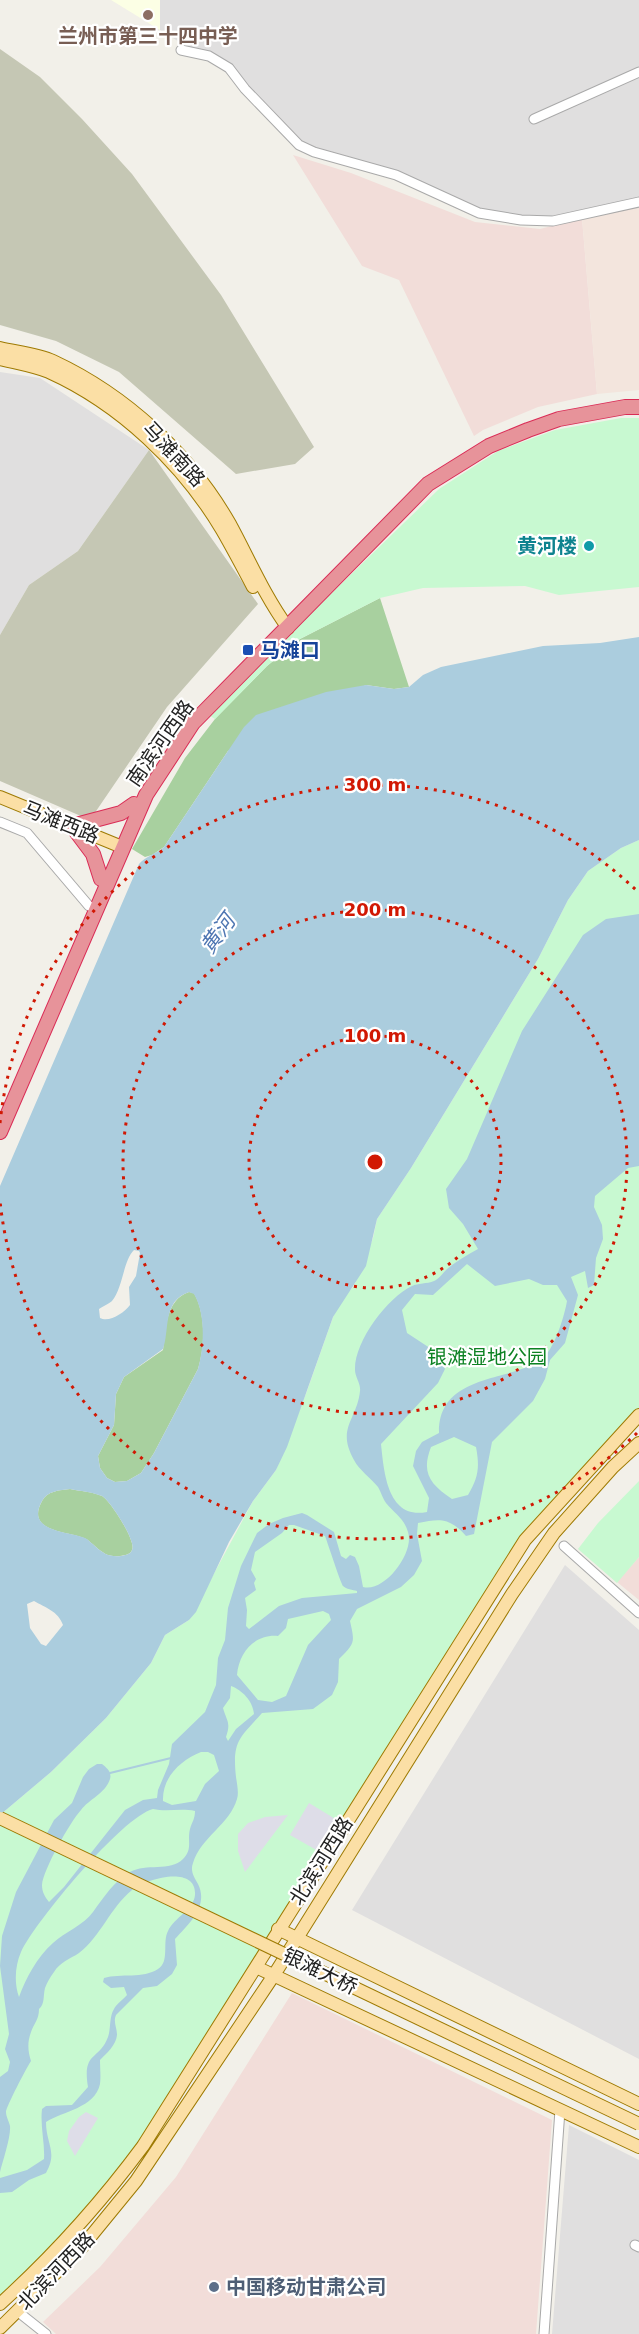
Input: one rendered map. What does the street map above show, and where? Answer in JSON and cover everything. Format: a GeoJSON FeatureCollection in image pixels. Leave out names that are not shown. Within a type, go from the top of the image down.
{"type":"FeatureCollection","features":[{"type":"Feature","properties":{"kind":"highway","name":"南滨河西路"},"geometry":{"type":"LineString","coordinates":[[0,1116],[101,879],[146,795],[193,723],[423,479],[477,442],[524,422],[556,412],[624,400],[639,400]]}},
{"type":"Feature","properties":{"kind":"highway","name":"南滨河西路"},"geometry":{"type":"LineString","coordinates":[[0,1132],[119,846],[134,804],[187,718],[237,665],[283,628],[428,484],[457,464],[489,446],[559,419],[625,407],[639,407]]}},
{"type":"Feature","properties":{"kind":"highway"},"geometry":{"type":"LineString","coordinates":[[101,879],[93,854],[72,826],[121,813],[134,804]]}},
{"type":"Feature","properties":{"kind":"main road","name":"马滩南路"},"geometry":{"type":"LineString","coordinates":[[0,348],[51,360],[103,388],[175,449],[200,478],[219,507],[283,628]]}},
{"type":"Feature","properties":{"kind":"main road","name":"马滩南路"},"geometry":{"type":"LineString","coordinates":[[0,359],[47,372],[96,398],[160,452],[177,469],[209,510],[263,605],[283,628]]}},
{"type":"Feature","properties":{"kind":"main road","name":"马滩西路"},"geometry":{"type":"LineString","coordinates":[[0,797],[119,846]]}},
{"type":"Feature","properties":{"kind":"main road","name":"北滨河西路"},"geometry":{"type":"LineString","coordinates":[[0,2304],[41,2267],[112,2187],[143,2146],[525,1540],[639,1415]]}},
{"type":"Feature","properties":{"kind":"main road","name":"北滨河西路"},"geometry":{"type":"LineString","coordinates":[[0,2328],[82,2247],[136,2181],[274,1975],[506,1604],[554,1533],[613,1467],[639,1443]]}},
{"type":"Feature","properties":{"kind":"main road","name":"银滩大桥"},"geometry":{"type":"LineString","coordinates":[[0,1818],[639,2124]]}},
{"type":"Feature","properties":{"kind":"main road","name":"银滩大桥"},"geometry":{"type":"LineString","coordinates":[[0,1827],[639,2133]]}},
{"type":"Feature","properties":{"kind":"main road"},"geometry":{"type":"LineString","coordinates":[[278,1929],[639,2104]]}},
{"type":"Feature","properties":{"kind":"main road"},"geometry":{"type":"LineString","coordinates":[[256,1967],[639,2147]]}},
{"type":"Feature","properties":{"kind":"street"},"geometry":{"type":"LineString","coordinates":[[181,50],[209,56],[229,68],[245,90],[299,145],[314,152],[396,175],[479,213],[521,220],[553,221],[639,202]]}},
{"type":"Feature","properties":{"kind":"street"},"geometry":{"type":"LineString","coordinates":[[534,119],[639,72]]}},
{"type":"Feature","properties":{"kind":"street"},"geometry":{"type":"LineString","coordinates":[[0,822],[27,833],[89,906]]}},
{"type":"Feature","properties":{"kind":"street"},"geometry":{"type":"LineString","coordinates":[[564,1546],[639,1613]]}},
{"type":"Feature","properties":{"kind":"street"},"geometry":{"type":"LineString","coordinates":[[544,2334],[560,2110]]}},
{"type":"Feature","properties":{"kind":"street"},"geometry":{"type":"LineString","coordinates":[[17,2311],[46,2334]]}},
{"type":"Feature","properties":{"kind":"shaded area","name":"兰州市第三十四中学"},"geometry":{"type":"Polygon","coordinates":[[[111,0],[160,0],[160,30],[111,0]]]}},
{"type":"Feature","properties":{"kind":"shaded area"},"geometry":{"type":"Polygon","coordinates":[[[160,0],[639,0],[639,205],[552,223],[485,217],[394,176],[301,147],[221,68],[160,30],[160,0]]]}},
{"type":"Feature","properties":{"kind":"shaded area"},"geometry":{"type":"Polygon","coordinates":[[[0,49],[40,77],[132,174],[221,295],[314,447],[295,464],[236,474],[119,372],[56,341],[0,325],[0,49]]]}},
{"type":"Feature","properties":{"kind":"shaded area"},"geometry":{"type":"Polygon","coordinates":[[[293,155],[351,173],[475,222],[540,229],[582,218],[597,394],[538,407],[474,436],[399,280],[362,266],[293,155]]]}},
{"type":"Feature","properties":{"kind":"shaded area"},"geometry":{"type":"Polygon","coordinates":[[[639,205],[639,390],[597,394],[582,218],[639,205]]]}},
{"type":"Feature","properties":{"kind":"shaded area"},"geometry":{"type":"Polygon","coordinates":[[[0,372],[40,378],[149,450],[78,551],[29,585],[0,635],[0,372]]]}},
{"type":"Feature","properties":{"kind":"shaded area"},"geometry":{"type":"Polygon","coordinates":[[[149,450],[258,604],[167,707],[90,820],[0,781],[0,635],[29,585],[78,551],[149,450]]]}},
{"type":"Feature","properties":{"kind":"shaded area"},"geometry":{"type":"Polygon","coordinates":[[[639,1557],[639,1600],[617,1582],[639,1557]]]}},
{"type":"Feature","properties":{"kind":"shaded area"},"geometry":{"type":"Polygon","coordinates":[[[565,1565],[639,1630],[639,2059],[352,1910],[565,1565]]]}},
{"type":"Feature","properties":{"kind":"shaded area"},"geometry":{"type":"Polygon","coordinates":[[[309,1803],[337,1820],[318,1851],[290,1835],[309,1803]]]}},
{"type":"Feature","properties":{"kind":"shaded area"},"geometry":{"type":"Polygon","coordinates":[[[288,1815],[245,1872],[238,1851],[238,1834],[248,1823],[265,1817],[288,1815]]]}},
{"type":"Feature","properties":{"kind":"shaded area"},"geometry":{"type":"Polygon","coordinates":[[[292,1993],[552,2120],[536,2334],[56,2334],[43,2322],[100,2267],[176,2177],[292,1993]]]}},
{"type":"Feature","properties":{"kind":"shaded area"},"geometry":{"type":"Polygon","coordinates":[[[86,2112],[98,2118],[75,2156],[67,2141],[69,2131],[79,2117],[86,2112]]]}},
{"type":"Feature","properties":{"kind":"shaded area"},"geometry":{"type":"Polygon","coordinates":[[[569,2125],[639,2160],[639,2334],[552,2334],[569,2125]]]}},
{"type":"Feature","properties":{"kind":"green space"},"geometry":{"type":"Polygon","coordinates":[[[621,418],[639,418],[639,587],[559,595],[525,586],[423,588],[380,598],[300,639],[267,666],[215,719],[207,714],[439,489],[498,451],[555,430],[621,418]]]}},
{"type":"Feature","properties":{"kind":"green space"},"geometry":{"type":"Polygon","coordinates":[[[380,598],[409,687],[394,689],[366,685],[228,751],[164,847],[145,857],[132,849],[185,758],[215,719],[267,666],[300,639],[380,598]]]}},
{"type":"Feature","properties":{"kind":"green space","name":"银滩湿地公园"},"geometry":{"type":"Polygon","coordinates":[[[639,840],[639,1415],[525,1540],[143,2146],[0,2304],[0,1815],[51,1772],[106,1718],[151,1663],[165,1635],[189,1620],[253,1501],[276,1470],[333,1317],[341,1300],[354,1286],[373,1238],[377,1219],[411,1168],[538,959],[568,900],[588,871],[621,848],[639,840]]]}},
{"type":"Feature","properties":{"kind":"green space"},"geometry":{"type":"Polygon","coordinates":[[[189,1292],[194,1293],[201,1311],[203,1341],[198,1369],[141,1473],[127,1481],[115,1482],[107,1478],[100,1468],[98,1456],[114,1425],[116,1394],[124,1377],[163,1350],[166,1325],[171,1309],[181,1296],[189,1292]]]}},
{"type":"Feature","properties":{"kind":"green space"},"geometry":{"type":"Polygon","coordinates":[[[639,1481],[639,1557],[617,1583],[578,1549],[598,1523],[639,1481]]]}},
{"type":"Feature","properties":{"kind":"green space"},"geometry":{"type":"Polygon","coordinates":[[[70,1489],[95,1494],[106,1499],[131,1539],[130,1553],[120,1556],[110,1555],[102,1552],[84,1538],[43,1524],[39,1519],[38,1511],[44,1498],[54,1492],[70,1489]]]}},
{"type":"Feature","properties":{"kind":"water","name":"黄河"},"geometry":{"type":"Polygon","coordinates":[[[639,637],[639,840],[621,848],[588,871],[568,900],[538,959],[411,1168],[377,1219],[366,1266],[333,1317],[287,1447],[276,1470],[253,1501],[229,1542],[196,1612],[189,1620],[165,1635],[151,1663],[106,1718],[51,1772],[0,1815],[0,1186],[139,864],[164,847],[244,727],[256,715],[326,692],[366,685],[394,689],[409,687],[423,675],[441,667],[543,646],[600,643],[639,637]],[[134,1250],[130,1255],[116,1296],[99,1309],[100,1318],[108,1319],[116,1316],[130,1305],[129,1287],[136,1276],[140,1253],[134,1250]],[[189,1292],[180,1296],[168,1317],[163,1349],[124,1377],[116,1394],[114,1425],[98,1456],[100,1468],[107,1478],[115,1482],[127,1481],[141,1473],[198,1369],[203,1341],[201,1311],[194,1294],[189,1292]],[[70,1489],[50,1493],[42,1501],[38,1511],[39,1519],[44,1524],[85,1538],[107,1554],[121,1556],[130,1553],[132,1546],[127,1530],[106,1499],[102,1496],[70,1489]],[[34,1601],[27,1604],[30,1628],[41,1644],[46,1646],[63,1625],[61,1620],[55,1613],[34,1601]]]}},
{"type":"Feature","properties":{"kind":"water"},"geometry":{"type":"Polygon","coordinates":[[[639,914],[639,1166],[628,1168],[595,1196],[594,1207],[602,1225],[603,1239],[596,1258],[594,1285],[588,1288],[585,1271],[571,1277],[578,1295],[565,1343],[550,1360],[545,1379],[533,1401],[492,1442],[474,1534],[466,1536],[445,1521],[433,1520],[418,1523],[417,1534],[422,1561],[414,1575],[401,1587],[357,1609],[350,1621],[352,1642],[339,1659],[338,1682],[332,1695],[313,1709],[262,1713],[239,1740],[235,1755],[237,1799],[228,1816],[202,1846],[193,1863],[192,1871],[201,1892],[201,1900],[196,1914],[175,1939],[177,1965],[172,1974],[157,1986],[143,1988],[116,2015],[116,2039],[111,2049],[100,2060],[100,2084],[92,2099],[46,2122],[51,2159],[46,2173],[29,2180],[12,2192],[0,2193],[0,2178],[27,2170],[44,2159],[42,2109],[46,2106],[72,2105],[88,2087],[89,2062],[104,2045],[109,2034],[112,2012],[127,1995],[124,1987],[111,1988],[103,1982],[104,1978],[146,1974],[162,1966],[168,1931],[191,1905],[195,1895],[193,1885],[188,1880],[179,1877],[158,1879],[139,1886],[124,1897],[87,1946],[56,1969],[45,1988],[43,2002],[30,2036],[28,2047],[31,2061],[6,2112],[10,2131],[0,2172],[0,2077],[8,2071],[10,2062],[5,2049],[9,2034],[0,1966],[2,1936],[16,1892],[54,1820],[72,1803],[89,1769],[102,1764],[110,1772],[110,1779],[104,1789],[76,1816],[52,1858],[42,1885],[49,1902],[64,1887],[125,1810],[143,1800],[157,1798],[169,1764],[172,1744],[205,1712],[216,1685],[218,1658],[225,1640],[228,1608],[241,1566],[257,1533],[283,1518],[302,1513],[307,1515],[334,1532],[341,1556],[346,1559],[350,1555],[355,1557],[363,1587],[372,1587],[389,1578],[403,1560],[409,1540],[406,1527],[386,1503],[378,1487],[356,1464],[349,1449],[347,1432],[360,1391],[355,1370],[356,1359],[366,1334],[392,1300],[414,1285],[436,1280],[451,1266],[478,1249],[463,1224],[449,1208],[446,1189],[467,1159],[522,1031],[583,935],[606,919],[639,914]],[[467,1264],[433,1295],[415,1294],[402,1310],[407,1333],[439,1354],[445,1369],[438,1383],[381,1444],[390,1491],[403,1509],[414,1512],[427,1512],[429,1498],[413,1466],[416,1451],[422,1442],[439,1433],[441,1415],[449,1401],[460,1391],[474,1384],[522,1369],[543,1359],[557,1335],[567,1301],[557,1285],[543,1285],[529,1279],[495,1286],[467,1264]],[[454,1437],[431,1447],[427,1471],[438,1488],[452,1499],[468,1495],[477,1472],[476,1447],[454,1437]],[[289,1525],[282,1533],[255,1552],[251,1570],[256,1579],[254,1583],[256,1590],[245,1598],[246,1626],[249,1629],[279,1606],[302,1598],[357,1593],[343,1586],[325,1536],[289,1525]],[[323,1611],[288,1619],[286,1628],[278,1636],[255,1641],[241,1659],[237,1675],[258,1700],[272,1702],[286,1696],[308,1645],[331,1620],[329,1614],[323,1611]],[[231,1686],[230,1698],[223,1708],[228,1725],[226,1737],[228,1741],[236,1729],[254,1714],[252,1705],[246,1697],[231,1686]],[[201,1752],[186,1760],[169,1777],[166,1784],[163,1801],[172,1805],[196,1801],[205,1784],[219,1771],[214,1755],[208,1752],[201,1752]],[[153,1809],[139,1816],[121,1830],[81,1872],[29,1938],[21,1952],[16,1969],[16,1986],[19,1997],[37,1961],[47,1949],[89,1917],[119,1880],[136,1869],[171,1865],[183,1859],[189,1848],[189,1833],[195,1811],[153,1809]]]}},
{"type":"Feature","properties":{"kind":"waterway"},"geometry":{"type":"LineString","coordinates":[[110,1773],[171,1758]]}},
{"type":"Feature","properties":{"kind":"place","name":"兰州市第三十四中学"},"geometry":{"type":"Point","coordinates":[148,15]}},
{"type":"Feature","properties":{"kind":"place","name":"黄河楼"},"geometry":{"type":"Point","coordinates":[589,546]}},
{"type":"Feature","properties":{"kind":"place","name":"马滩口"},"geometry":{"type":"Point","coordinates":[248,650]}},
{"type":"Feature","properties":{"kind":"place","name":"中国移动甘肃公司"},"geometry":{"type":"Point","coordinates":[214,2287]}}]}
